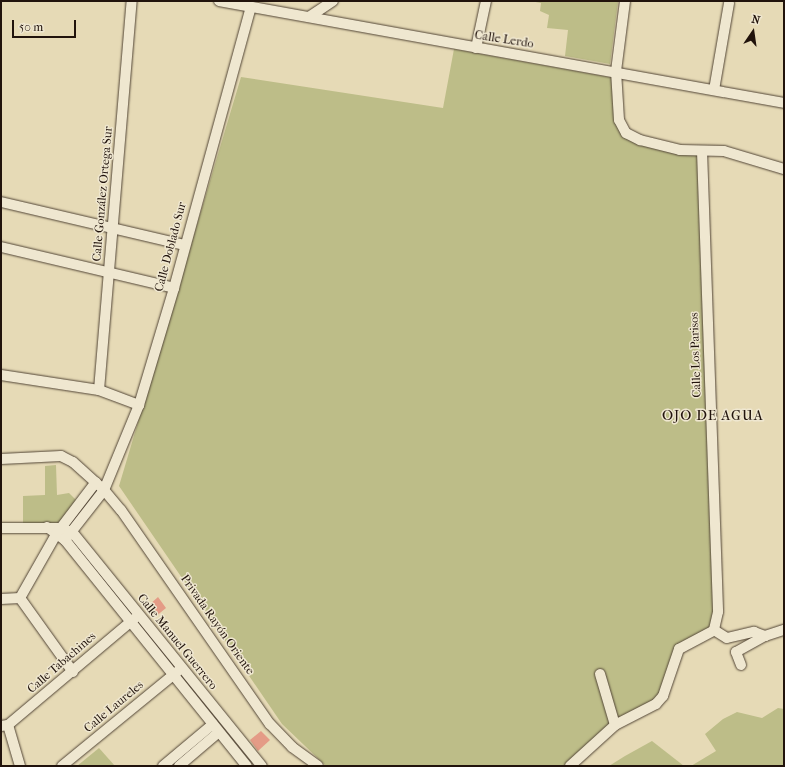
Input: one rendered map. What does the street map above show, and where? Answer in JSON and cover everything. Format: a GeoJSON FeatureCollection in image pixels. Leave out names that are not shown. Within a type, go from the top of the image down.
{"type":"FeatureCollection","features":[{"type":"Feature","properties":{"kind":"street","name":"Calle González Ortega Sur"},"geometry":{"type":"LineString","coordinates":[[99,390],[114,228],[132,1]]}},
{"type":"Feature","properties":{"kind":"street","name":"Calle Lerdo"},"geometry":{"type":"LineString","coordinates":[[219,1],[476,48],[616,71],[784,103]]}},
{"type":"Feature","properties":{"kind":"street"},"geometry":{"type":"LineString","coordinates":[[309,17],[334,1]]}},
{"type":"Feature","properties":{"kind":"street"},"geometry":{"type":"LineString","coordinates":[[476,48],[486,1]]}},
{"type":"Feature","properties":{"kind":"street"},"geometry":{"type":"LineString","coordinates":[[625,1],[616,71],[619,120],[626,133],[640,140],[680,150],[724,152],[784,169]]}},
{"type":"Feature","properties":{"kind":"street"},"geometry":{"type":"LineString","coordinates":[[714,90],[729,3]]}},
{"type":"Feature","properties":{"kind":"street","name":"Calle Doblado Sur"},"geometry":{"type":"LineString","coordinates":[[104,490],[139,405],[174,288],[251,7]]}},
{"type":"Feature","properties":{"kind":"street","name":"Calle Los Parisos"},"geometry":{"type":"LineString","coordinates":[[702,151],[718,612],[714,630]]}},
{"type":"Feature","properties":{"kind":"street"},"geometry":{"type":"LineString","coordinates":[[1,202],[185,244]]}},
{"type":"Feature","properties":{"kind":"street"},"geometry":{"type":"LineString","coordinates":[[1,247],[174,288]]}},
{"type":"Feature","properties":{"kind":"street"},"geometry":{"type":"LineString","coordinates":[[1,375],[99,390],[139,405]]}},
{"type":"Feature","properties":{"kind":"street","name":"Privada Rayón Oriente"},"geometry":{"type":"LineString","coordinates":[[1,459],[61,456],[73,462],[96,482],[121,510],[270,724],[292,747],[318,766]]}},
{"type":"Feature","properties":{"kind":"street"},"geometry":{"type":"LineString","coordinates":[[20,598],[60,530],[96,482]]}},
{"type":"Feature","properties":{"kind":"street"},"geometry":{"type":"LineString","coordinates":[[69,537],[104,490]]}},
{"type":"Feature","properties":{"kind":"street","name":"Calle Manuel Guerrero"},"geometry":{"type":"LineString","coordinates":[[1,528],[47,527],[60,530],[69,537],[139,615],[262,766]]}},
{"type":"Feature","properties":{"kind":"street","name":"Calle Manuel Guerrero"},"geometry":{"type":"LineString","coordinates":[[69,537],[129,622],[247,766]]}},
{"type":"Feature","properties":{"kind":"street"},"geometry":{"type":"LineString","coordinates":[[1,599],[20,598]]}},
{"type":"Feature","properties":{"kind":"street"},"geometry":{"type":"LineString","coordinates":[[20,598],[73,672]]}},
{"type":"Feature","properties":{"kind":"street","name":"Calle Tabachines"},"geometry":{"type":"LineString","coordinates":[[5,726],[73,672],[129,622],[139,615]]}},
{"type":"Feature","properties":{"kind":"street"},"geometry":{"type":"LineString","coordinates":[[570,766],[615,725],[656,704],[663,696],[679,649],[714,630],[727,638],[754,632],[766,636]]}},
{"type":"Feature","properties":{"kind":"street"},"geometry":{"type":"LineString","coordinates":[[741,665],[736,652],[766,636],[784,630]]}},
{"type":"Feature","properties":{"kind":"street","name":"Calle Laureles"},"geometry":{"type":"LineString","coordinates":[[62,766],[172,675],[183,669]]}},
{"type":"Feature","properties":{"kind":"street"},"geometry":{"type":"LineString","coordinates":[[600,674],[615,725]]}},
{"type":"Feature","properties":{"kind":"street"},"geometry":{"type":"LineString","coordinates":[[5,726],[20,766]]}},
{"type":"Feature","properties":{"kind":"street"},"geometry":{"type":"LineString","coordinates":[[163,766],[216,728]]}},
{"type":"Feature","properties":{"kind":"street"},"geometry":{"type":"LineString","coordinates":[[179,766],[216,728]]}},
{"type":"Feature","properties":{"kind":"green space"},"geometry":{"type":"Polygon","coordinates":[[[530,1],[618,1],[610,64],[565,56],[568,30],[547,28],[549,15],[540,11],[541,3],[530,1]]]}},
{"type":"Feature","properties":{"kind":"green space"},"geometry":{"type":"Polygon","coordinates":[[[454,49],[614,78],[623,131],[701,150],[716,610],[713,626],[678,652],[662,696],[617,722],[569,766],[326,766],[282,724],[119,486],[241,77],[443,108],[454,49]]]}},
{"type":"Feature","properties":{"kind":"green space"},"geometry":{"type":"Polygon","coordinates":[[[56,465],[57,495],[69,493],[77,501],[60,523],[23,523],[23,496],[45,495],[45,466],[56,465]]]}},
{"type":"Feature","properties":{"kind":"green space"},"geometry":{"type":"Polygon","coordinates":[[[778,708],[784,709],[784,766],[691,766],[716,751],[705,734],[723,719],[737,712],[762,718],[778,708]]]}},
{"type":"Feature","properties":{"kind":"green space"},"geometry":{"type":"Polygon","coordinates":[[[652,741],[684,766],[609,766],[625,756],[652,741]]]}},
{"type":"Feature","properties":{"kind":"green space"},"geometry":{"type":"Polygon","coordinates":[[[99,748],[115,766],[77,766],[99,748]]]}},
{"type":"Feature","properties":{"kind":"building"},"geometry":{"type":"Polygon","coordinates":[[[158,597],[166,608],[155,617],[148,611],[152,609],[149,605],[158,597]]]}},
{"type":"Feature","properties":{"kind":"building"},"geometry":{"type":"Polygon","coordinates":[[[261,731],[270,740],[258,751],[250,740],[261,731]]]}},
{"type":"Feature","properties":{"kind":"district","name":"OJO DE AGUA"},"geometry":{"type":"Point","coordinates":[713,416]}}]}
